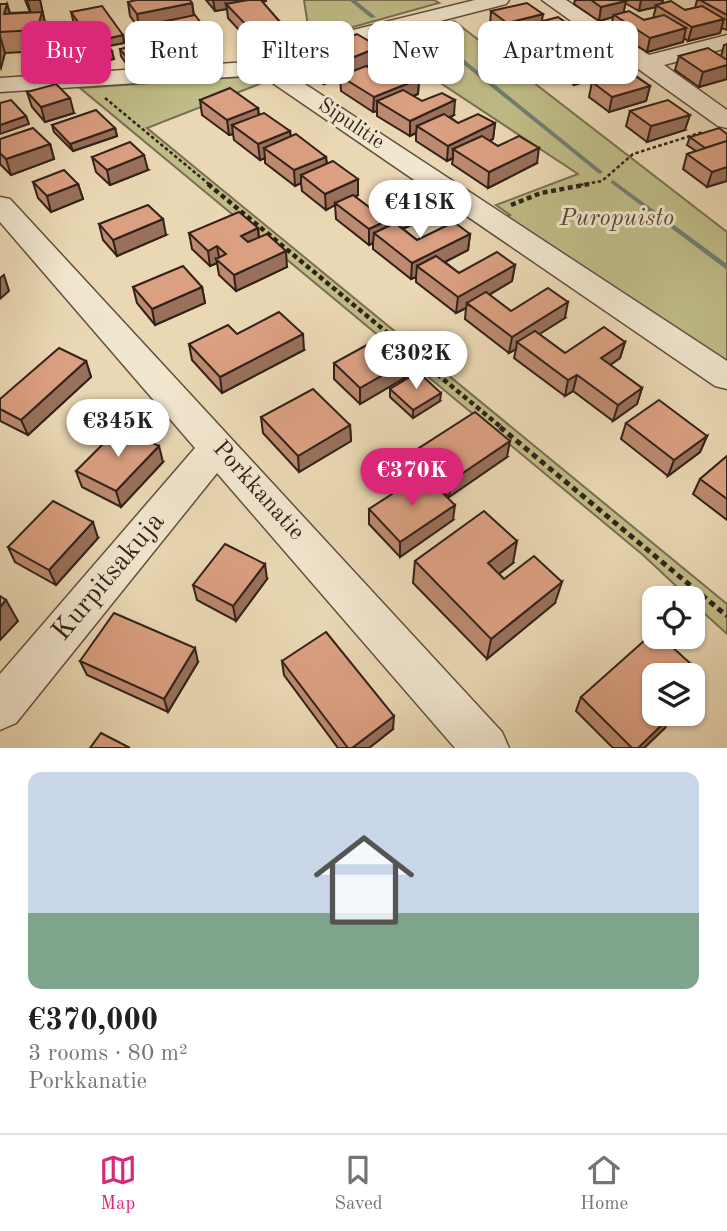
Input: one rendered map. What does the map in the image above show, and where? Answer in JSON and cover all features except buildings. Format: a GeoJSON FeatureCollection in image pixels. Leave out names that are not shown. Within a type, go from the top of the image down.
{"type":"FeatureCollection","features":[{"type":"Feature","properties":{"kind":"street"},"geometry":{"type":"LineString","coordinates":[[354,36],[499,0]]}},
{"type":"Feature","properties":{"kind":"street"},"geometry":{"type":"LineString","coordinates":[[552,0],[646,63],[719,126]]}},
{"type":"Feature","properties":{"kind":"street"},"geometry":{"type":"LineString","coordinates":[[646,63],[727,41]]}},
{"type":"Feature","properties":{"kind":"street"},"geometry":{"type":"LineString","coordinates":[[111,78],[237,70]]}},
{"type":"Feature","properties":{"kind":"street"},"geometry":{"type":"LineString","coordinates":[[0,85],[21,84]]}},
{"type":"Feature","properties":{"kind":"street","name":"Sipulitie"},"geometry":{"type":"LineString","coordinates":[[290,84],[727,377]]}},
{"type":"Feature","properties":{"kind":"street","name":"Porkkanatie"},"geometry":{"type":"LineString","coordinates":[[7,225],[218,446],[486,748]]}},
{"type":"Feature","properties":{"kind":"street","name":"Kurpitsakuja"},"geometry":{"type":"LineString","coordinates":[[0,708],[218,446]]}},
{"type":"Feature","properties":{"kind":"path"},"geometry":{"type":"LineString","coordinates":[[87,84],[727,617]]}},
{"type":"Feature","properties":{"kind":"path"},"geometry":{"type":"LineString","coordinates":[[487,215],[541,193],[602,181],[633,154],[719,126]]}},
{"type":"Feature","properties":{"kind":"green space"},"geometry":{"type":"Polygon","coordinates":[[[304,0],[434,0],[439,3],[354,27],[354,21],[307,21],[304,0]]]}},
{"type":"Feature","properties":{"kind":"green space","name":"Puropuisto"},"geometry":{"type":"Polygon","coordinates":[[[464,29],[478,40],[478,84],[536,84],[727,232],[727,368],[501,218],[510,215],[496,205],[578,174],[442,84],[464,84],[464,29]]]}},
{"type":"Feature","properties":{"kind":"green space"},"geometry":{"type":"Polygon","coordinates":[[[237,77],[237,84],[259,84],[147,128],[727,604],[727,634],[705,614],[705,586],[676,586],[643,555],[80,88],[138,84],[223,84],[223,78],[237,77]]]}},
{"type":"Feature","properties":{"kind":"waterway"},"geometry":{"type":"LineString","coordinates":[[352,0],[373,17]]}},
{"type":"Feature","properties":{"kind":"waterway"},"geometry":{"type":"LineString","coordinates":[[464,62],[600,172]]}},
{"type":"Feature","properties":{"kind":"waterway"},"geometry":{"type":"LineString","coordinates":[[613,182],[727,268]]}}]}
